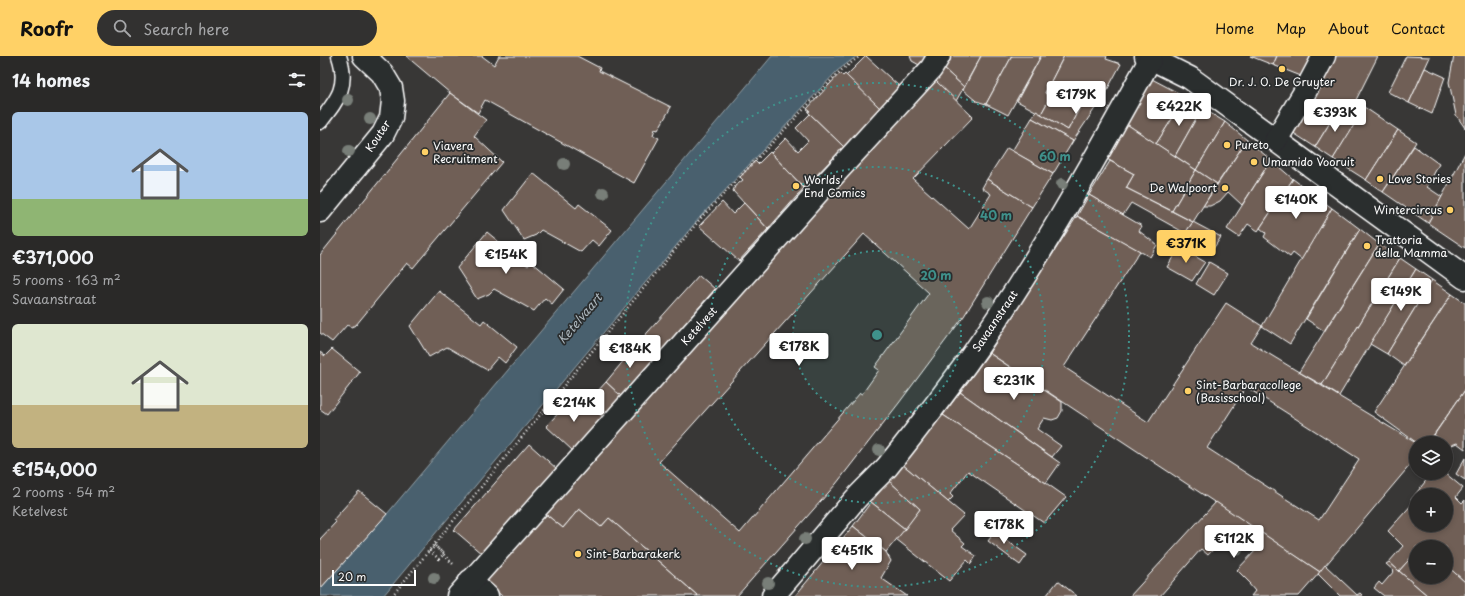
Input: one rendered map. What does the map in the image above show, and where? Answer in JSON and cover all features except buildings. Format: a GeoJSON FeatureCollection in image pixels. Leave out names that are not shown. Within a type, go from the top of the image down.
{"type":"FeatureCollection","features":[{"type":"Feature","properties":{"kind":"street","name":"Kouter"},"geometry":{"type":"LineString","coordinates":[[320,210],[382,134],[391,118],[393,101],[391,88],[382,73],[364,56]]}},
{"type":"Feature","properties":{"kind":"street","name":"Ketelvest"},"geometry":{"type":"LineString","coordinates":[[464,589],[820,190],[931,69],[939,56]]}},
{"type":"Feature","properties":{"kind":"street"},"geometry":{"type":"LineString","coordinates":[[1276,140],[1306,90],[1324,56]]}},
{"type":"Feature","properties":{"kind":"street"},"geometry":{"type":"LineString","coordinates":[[1148,57],[1190,78],[1465,278]]}},
{"type":"Feature","properties":{"kind":"street","name":"Savaanstraat"},"geometry":{"type":"LineString","coordinates":[[773,596],[818,545],[853,502],[890,462],[965,365],[1003,311],[1080,188],[1148,57]]}},
{"type":"Feature","properties":{"kind":"street"},"geometry":{"type":"LineString","coordinates":[[464,589],[487,596]]}},
{"type":"Feature","properties":{"kind":"lane"},"geometry":{"type":"LineString","coordinates":[[320,122],[332,107],[343,81],[343,69],[339,56]]}},
{"type":"Feature","properties":{"kind":"path"},"geometry":{"type":"LineString","coordinates":[[392,596],[701,218],[839,72],[860,56]]}},
{"type":"Feature","properties":{"kind":"path"},"geometry":{"type":"LineString","coordinates":[[434,545],[444,554],[439,559],[430,551],[435,546],[440,552],[446,557],[452,563]]}},
{"type":"Feature","properties":{"kind":"water","name":"Ketelvaart"},"geometry":{"type":"Polygon","coordinates":[[[772,56],[857,56],[837,71],[701,216],[383,596],[320,596],[320,589],[387,514],[772,56]]]}},
{"type":"Feature","properties":{"kind":"place","name":"Dr. J. O. De Gruyter"},"geometry":{"type":"Point","coordinates":[1282,69]}},
{"type":"Feature","properties":{"kind":"place","name":"Pureto"},"geometry":{"type":"Point","coordinates":[1227,145]}},
{"type":"Feature","properties":{"kind":"place","name":"Viavera Recruitment"},"geometry":{"type":"Point","coordinates":[425,152]}},
{"type":"Feature","properties":{"kind":"place","name":"Umamido Vooruit"},"geometry":{"type":"Point","coordinates":[1254,162]}},
{"type":"Feature","properties":{"kind":"place","name":"Love Stories"},"geometry":{"type":"Point","coordinates":[1380,179]}},
{"type":"Feature","properties":{"kind":"place","name":"Worlds' End Comics"},"geometry":{"type":"Point","coordinates":[796,186]}},
{"type":"Feature","properties":{"kind":"place","name":"De Walpoort"},"geometry":{"type":"Point","coordinates":[1225,188]}},
{"type":"Feature","properties":{"kind":"place","name":"Wintercircus"},"geometry":{"type":"Point","coordinates":[1450,210]}},
{"type":"Feature","properties":{"kind":"place","name":"Trattoria della Mamma"},"geometry":{"type":"Point","coordinates":[1367,246]}},
{"type":"Feature","properties":{"kind":"place","name":"Sint-Barbaracollege (Basisschool)"},"geometry":{"type":"Point","coordinates":[1188,391]}},
{"type":"Feature","properties":{"kind":"place","name":"Sint-Barbarakerk"},"geometry":{"type":"Point","coordinates":[578,554]}}]}
